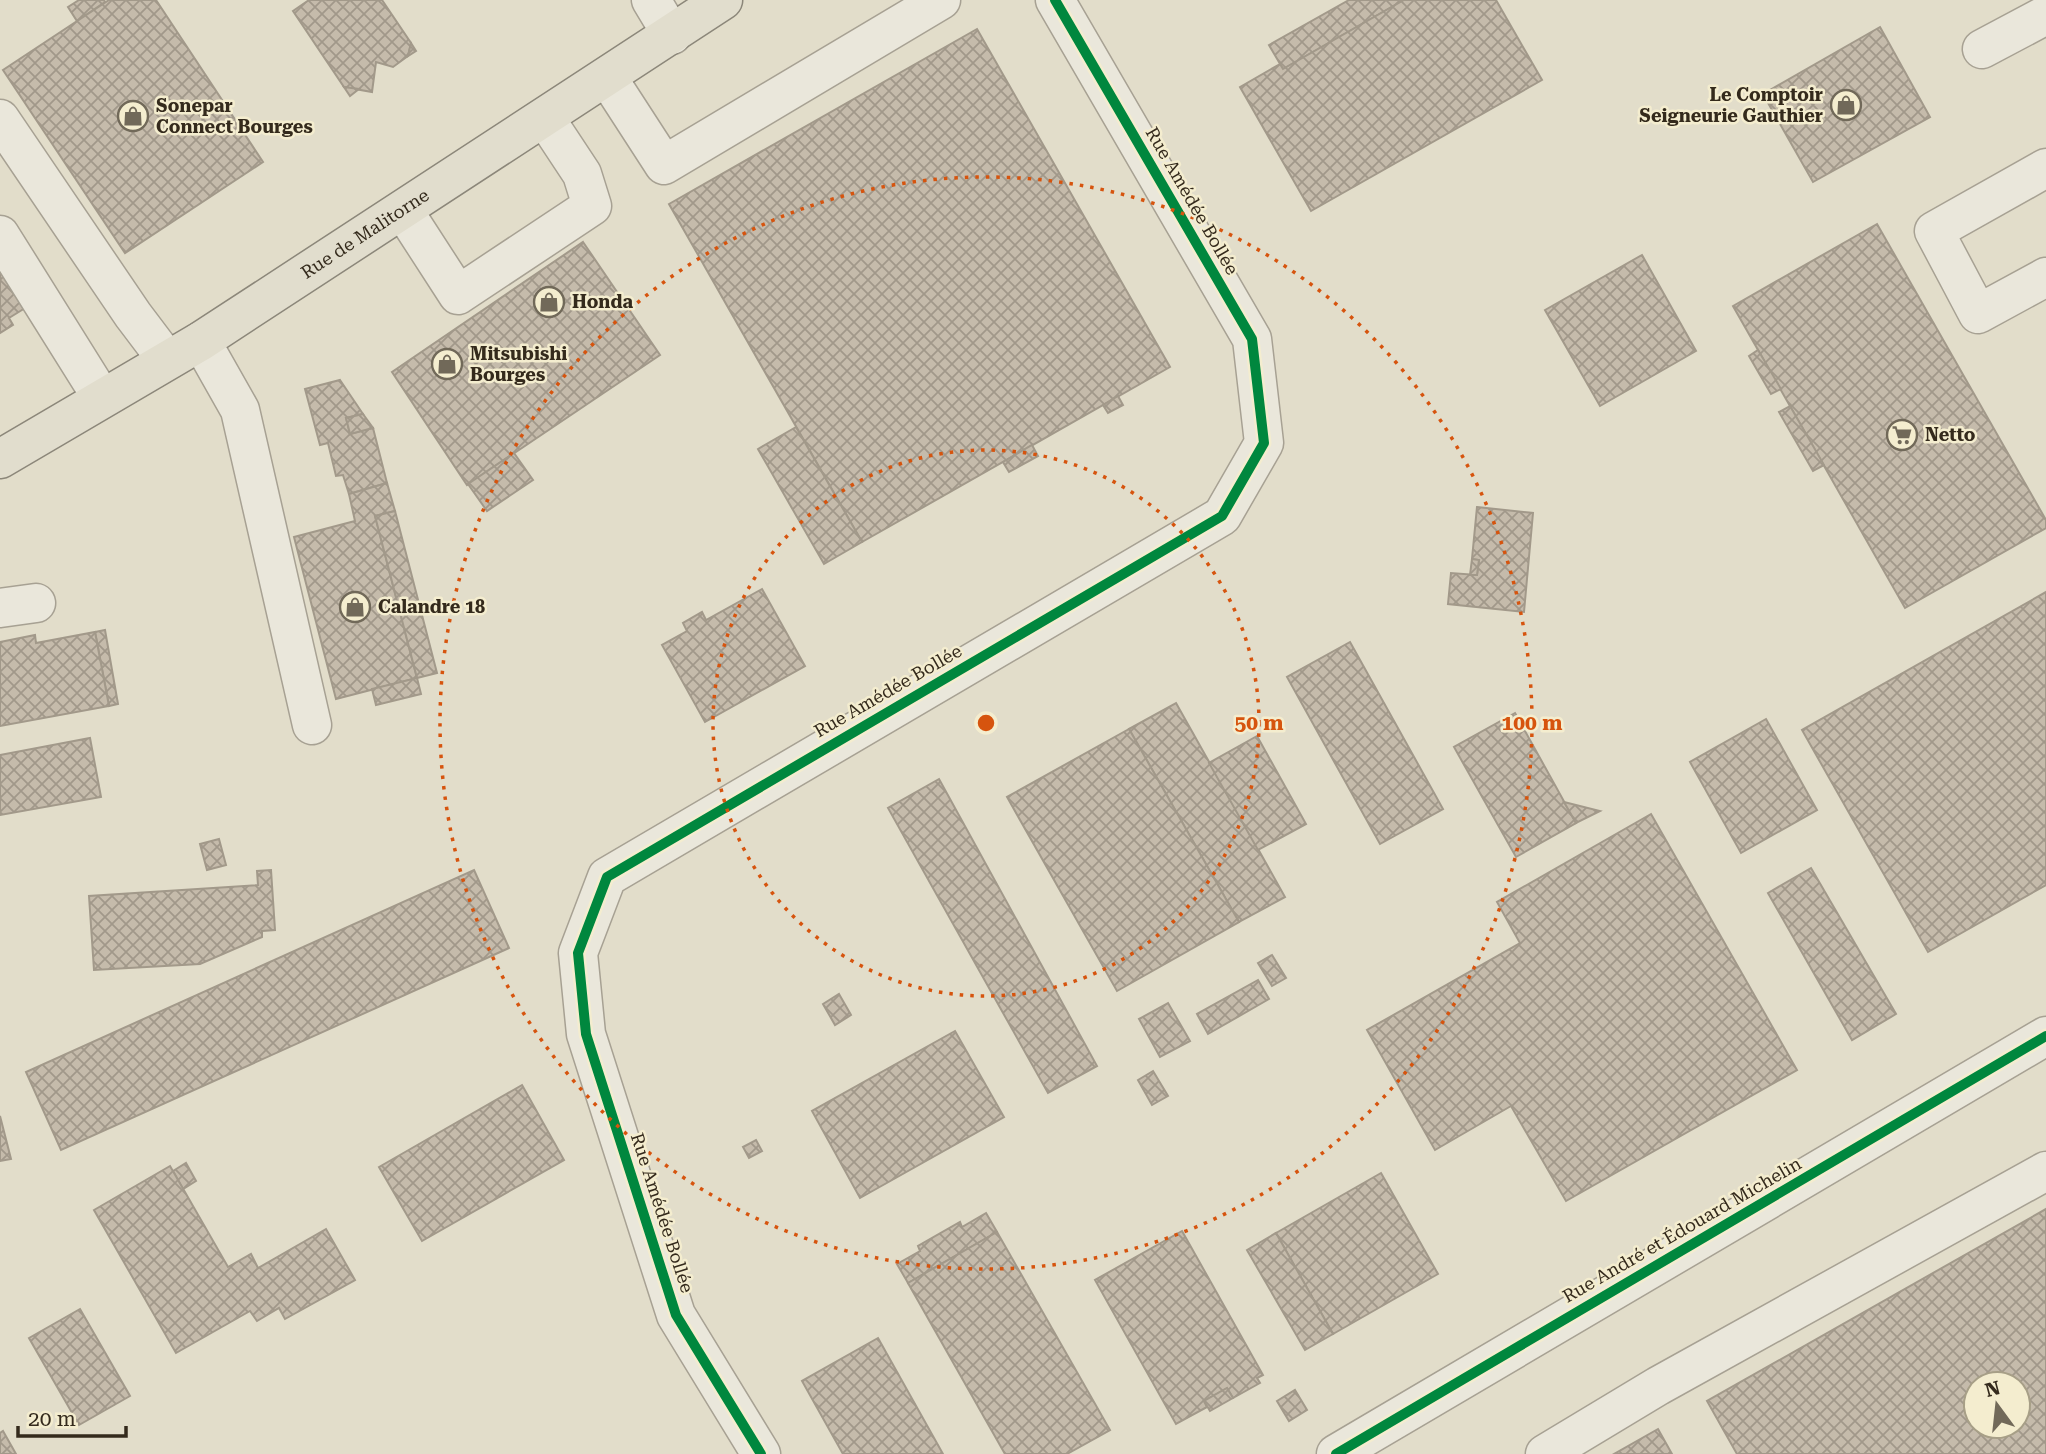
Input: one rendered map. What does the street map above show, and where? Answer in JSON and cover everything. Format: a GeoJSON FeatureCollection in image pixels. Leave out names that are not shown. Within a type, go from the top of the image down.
{"type":"FeatureCollection","features":[{"type":"Feature","properties":{"kind":"main road","name":"Rue de Malitorne"},"geometry":{"type":"LineString","coordinates":[[0,459],[201,341],[723,0]]}},
{"type":"Feature","properties":{"kind":"street"},"geometry":{"type":"LineString","coordinates":[[651,0],[672,35]]}},
{"type":"Feature","properties":{"kind":"street"},"geometry":{"type":"LineString","coordinates":[[607,77],[664,165],[941,0]]}},
{"type":"Feature","properties":{"kind":"street","name":"Rue Amédée Bollée"},"geometry":{"type":"LineString","coordinates":[[761,1454],[676,1315],[586,1034],[578,953],[607,877],[1222,516],[1264,443],[1252,339],[1055,0]]}},
{"type":"Feature","properties":{"kind":"street"},"geometry":{"type":"LineString","coordinates":[[1983,49],[2046,15]]}},
{"type":"Feature","properties":{"kind":"street"},"geometry":{"type":"LineString","coordinates":[[403,210],[457,295],[592,206],[582,174],[545,118]]}},
{"type":"Feature","properties":{"kind":"street"},"geometry":{"type":"LineString","coordinates":[[0,119],[133,315],[167,360]]}},
{"type":"Feature","properties":{"kind":"street"},"geometry":{"type":"LineString","coordinates":[[2046,168],[1934,231],[1978,314],[2046,277]]}},
{"type":"Feature","properties":{"kind":"street"},"geometry":{"type":"LineString","coordinates":[[0,235],[102,398]]}},
{"type":"Feature","properties":{"kind":"street"},"geometry":{"type":"LineString","coordinates":[[201,341],[240,410],[312,725]]}},
{"type":"Feature","properties":{"kind":"street","name":"Rue André et Édouard Michelin"},"geometry":{"type":"LineString","coordinates":[[1336,1454],[2046,1036]]}},
{"type":"Feature","properties":{"kind":"street"},"geometry":{"type":"LineString","coordinates":[[1545,1454],[1658,1386],[2046,1171]]}},
{"type":"Feature","properties":{"kind":"building"},"geometry":{"type":"Polygon","coordinates":[[[79,0],[105,2],[77,21],[68,7],[79,0]]]}},
{"type":"Feature","properties":{"kind":"building","name":"Sonepar Connect Bourges"},"geometry":{"type":"Polygon","coordinates":[[[109,0],[156,0],[263,162],[125,253],[3,70],[109,0]]]}},
{"type":"Feature","properties":{"kind":"building"},"geometry":{"type":"Polygon","coordinates":[[[309,0],[382,0],[411,43],[408,56],[393,67],[376,62],[372,92],[344,87],[293,11],[309,0]]]}},
{"type":"Feature","properties":{"kind":"building"},"geometry":{"type":"Polygon","coordinates":[[[1349,0],[1404,0],[1283,69],[1269,45],[1349,0]]]}},
{"type":"Feature","properties":{"kind":"building"},"geometry":{"type":"Polygon","coordinates":[[[1404,0],[1496,0],[1542,80],[1311,211],[1240,87],[1280,64],[1283,69],[1404,0]]]}},
{"type":"Feature","properties":{"kind":"building","name":"Le Comptoir Seigneurie Gauthier"},"geometry":{"type":"Polygon","coordinates":[[[1880,27],[1930,117],[1813,182],[1763,94],[1880,27]]]}},
{"type":"Feature","properties":{"kind":"building"},"geometry":{"type":"Polygon","coordinates":[[[977,29],[1170,367],[862,542],[669,204],[977,29]]]}},
{"type":"Feature","properties":{"kind":"building"},"geometry":{"type":"Polygon","coordinates":[[[411,43],[416,51],[408,56],[411,43]]]}},
{"type":"Feature","properties":{"kind":"building"},"geometry":{"type":"Polygon","coordinates":[[[344,87],[359,89],[350,96],[344,87]]]}},
{"type":"Feature","properties":{"kind":"building","name":"Netto"},"geometry":{"type":"Polygon","coordinates":[[[1877,224],[2046,520],[2046,528],[1905,608],[1733,306],[1877,224]]]}},
{"type":"Feature","properties":{"kind":"building"},"geometry":{"type":"Polygon","coordinates":[[[583,242],[660,355],[467,485],[392,372],[583,242]]]}},
{"type":"Feature","properties":{"kind":"building"},"geometry":{"type":"Polygon","coordinates":[[[1642,255],[1696,351],[1600,406],[1545,310],[1642,255]]]}},
{"type":"Feature","properties":{"kind":"building"},"geometry":{"type":"Polygon","coordinates":[[[0,258],[30,305],[9,318],[13,325],[0,333],[0,258]]]}},
{"type":"Feature","properties":{"kind":"building"},"geometry":{"type":"Polygon","coordinates":[[[1758,350],[1781,389],[1771,394],[1749,356],[1758,350]]]}},
{"type":"Feature","properties":{"kind":"building"},"geometry":{"type":"Polygon","coordinates":[[[340,380],[363,414],[346,418],[350,434],[373,428],[387,483],[349,494],[343,475],[336,476],[328,443],[320,445],[305,389],[340,380]]]}},
{"type":"Feature","properties":{"kind":"building"},"geometry":{"type":"Polygon","coordinates":[[[1118,396],[1123,405],[1108,413],[1103,405],[1118,396]]]}},
{"type":"Feature","properties":{"kind":"building"},"geometry":{"type":"Polygon","coordinates":[[[1790,406],[1824,465],[1813,471],[1779,412],[1790,406]]]}},
{"type":"Feature","properties":{"kind":"building"},"geometry":{"type":"Polygon","coordinates":[[[363,414],[373,428],[350,434],[346,418],[363,414]]]}},
{"type":"Feature","properties":{"kind":"building"},"geometry":{"type":"Polygon","coordinates":[[[796,427],[862,542],[824,564],[758,449],[796,427]]]}},
{"type":"Feature","properties":{"kind":"building"},"geometry":{"type":"Polygon","coordinates":[[[1032,445],[1038,456],[1009,472],[1003,462],[1032,445]]]}},
{"type":"Feature","properties":{"kind":"building"},"geometry":{"type":"Polygon","coordinates":[[[514,453],[533,480],[487,511],[468,484],[514,453]]]}},
{"type":"Feature","properties":{"kind":"building","name":"Calandre 18"},"geometry":{"type":"Polygon","coordinates":[[[387,483],[395,511],[375,516],[417,678],[336,699],[294,537],[355,521],[349,494],[387,483]]]}},
{"type":"Feature","properties":{"kind":"building"},"geometry":{"type":"Polygon","coordinates":[[[1477,507],[1533,513],[1524,612],[1448,604],[1451,573],[1477,575],[1479,560],[1472,559],[1477,507]]]}},
{"type":"Feature","properties":{"kind":"building"},"geometry":{"type":"Polygon","coordinates":[[[395,511],[437,673],[417,678],[375,516],[395,511]]]}},
{"type":"Feature","properties":{"kind":"building"},"geometry":{"type":"Polygon","coordinates":[[[1472,559],[1479,560],[1477,575],[1470,575],[1472,559]]]}},
{"type":"Feature","properties":{"kind":"building"},"geometry":{"type":"Polygon","coordinates":[[[762,589],[805,666],[705,722],[662,645],[687,631],[683,623],[702,612],[706,620],[762,589]]]}},
{"type":"Feature","properties":{"kind":"building"},"geometry":{"type":"Polygon","coordinates":[[[2046,592],[2046,885],[1928,952],[1802,730],[2046,592]]]}},
{"type":"Feature","properties":{"kind":"building"},"geometry":{"type":"Polygon","coordinates":[[[105,630],[118,704],[109,706],[95,632],[105,630]]]}},
{"type":"Feature","properties":{"kind":"building"},"geometry":{"type":"Polygon","coordinates":[[[95,632],[109,706],[0,726],[0,642],[35,635],[36,643],[95,632]]]}},
{"type":"Feature","properties":{"kind":"building"},"geometry":{"type":"Polygon","coordinates":[[[1350,642],[1443,809],[1380,844],[1287,677],[1350,642]]]}},
{"type":"Feature","properties":{"kind":"building"},"geometry":{"type":"Polygon","coordinates":[[[417,678],[421,694],[376,705],[372,689],[417,678]]]}},
{"type":"Feature","properties":{"kind":"building"},"geometry":{"type":"Polygon","coordinates":[[[1176,703],[1285,897],[1239,922],[1129,729],[1176,703]]]}},
{"type":"Feature","properties":{"kind":"building"},"geometry":{"type":"Polygon","coordinates":[[[1515,713],[1576,823],[1516,857],[1454,747],[1515,713]]]}},
{"type":"Feature","properties":{"kind":"building"},"geometry":{"type":"Polygon","coordinates":[[[1766,719],[1817,810],[1741,853],[1690,762],[1766,719]]]}},
{"type":"Feature","properties":{"kind":"building"},"geometry":{"type":"Polygon","coordinates":[[[1129,729],[1239,922],[1117,991],[1007,797],[1129,729]]]}},
{"type":"Feature","properties":{"kind":"building"},"geometry":{"type":"Polygon","coordinates":[[[1257,736],[1306,824],[1258,850],[1209,763],[1257,736]]]}},
{"type":"Feature","properties":{"kind":"building"},"geometry":{"type":"Polygon","coordinates":[[[90,738],[101,797],[0,815],[0,755],[90,738]]]}},
{"type":"Feature","properties":{"kind":"building"},"geometry":{"type":"Polygon","coordinates":[[[939,779],[1097,1066],[1048,1093],[888,808],[939,779]]]}},
{"type":"Feature","properties":{"kind":"building"},"geometry":{"type":"Polygon","coordinates":[[[1564,802],[1600,811],[1576,823],[1564,802]]]}},
{"type":"Feature","properties":{"kind":"building"},"geometry":{"type":"Polygon","coordinates":[[[1651,814],[1797,1070],[1566,1201],[1511,1106],[1435,1150],[1367,1030],[1520,943],[1497,902],[1651,814]]]}},
{"type":"Feature","properties":{"kind":"building"},"geometry":{"type":"Polygon","coordinates":[[[219,839],[226,865],[207,870],[200,844],[219,839]]]}},
{"type":"Feature","properties":{"kind":"building"},"geometry":{"type":"Polygon","coordinates":[[[1811,868],[1896,1014],[1852,1040],[1768,893],[1811,868]]]}},
{"type":"Feature","properties":{"kind":"building"},"geometry":{"type":"Polygon","coordinates":[[[271,870],[275,930],[262,931],[262,937],[200,964],[94,970],[89,896],[258,885],[257,871],[271,870]]]}},
{"type":"Feature","properties":{"kind":"building"},"geometry":{"type":"Polygon","coordinates":[[[474,870],[509,948],[61,1150],[26,1072],[474,870]]]}},
{"type":"Feature","properties":{"kind":"building"},"geometry":{"type":"Polygon","coordinates":[[[1272,955],[1286,978],[1272,986],[1258,963],[1272,955]]]}},
{"type":"Feature","properties":{"kind":"building"},"geometry":{"type":"Polygon","coordinates":[[[1258,980],[1269,999],[1208,1034],[1197,1014],[1258,980]]]}},
{"type":"Feature","properties":{"kind":"building"},"geometry":{"type":"Polygon","coordinates":[[[839,994],[851,1015],[835,1025],[823,1004],[839,994]]]}},
{"type":"Feature","properties":{"kind":"building"},"geometry":{"type":"Polygon","coordinates":[[[1168,1003],[1190,1041],[1160,1057],[1139,1019],[1168,1003]]]}},
{"type":"Feature","properties":{"kind":"building"},"geometry":{"type":"Polygon","coordinates":[[[955,1031],[1004,1117],[860,1198],[812,1111],[955,1031]]]}},
{"type":"Feature","properties":{"kind":"building"},"geometry":{"type":"Polygon","coordinates":[[[1153,1071],[1168,1096],[1152,1105],[1138,1080],[1153,1071]]]}},
{"type":"Feature","properties":{"kind":"building"},"geometry":{"type":"Polygon","coordinates":[[[522,1085],[564,1160],[422,1241],[379,1167],[522,1085]]]}},
{"type":"Feature","properties":{"kind":"building"},"geometry":{"type":"Polygon","coordinates":[[[0,1116],[11,1159],[0,1161],[0,1116]]]}},
{"type":"Feature","properties":{"kind":"building"},"geometry":{"type":"Polygon","coordinates":[[[756,1140],[762,1151],[749,1158],[743,1147],[756,1140]]]}},
{"type":"Feature","properties":{"kind":"building"},"geometry":{"type":"Polygon","coordinates":[[[186,1163],[196,1181],[183,1189],[173,1171],[186,1163]]]}},
{"type":"Feature","properties":{"kind":"building"},"geometry":{"type":"Polygon","coordinates":[[[170,1166],[228,1267],[251,1254],[258,1268],[326,1229],[355,1280],[285,1319],[279,1308],[257,1321],[250,1311],[176,1353],[94,1210],[170,1166]]]}},
{"type":"Feature","properties":{"kind":"building"},"geometry":{"type":"Polygon","coordinates":[[[1381,1173],[1438,1274],[1333,1334],[1276,1233],[1381,1173]]]}},
{"type":"Feature","properties":{"kind":"building"},"geometry":{"type":"Polygon","coordinates":[[[2046,1209],[2046,1454],[1737,1454],[1707,1401],[2046,1209]]]}},
{"type":"Feature","properties":{"kind":"building"},"geometry":{"type":"Polygon","coordinates":[[[986,1213],[997,1232],[908,1283],[897,1264],[920,1251],[918,1246],[960,1222],[962,1227],[986,1213]]]}},
{"type":"Feature","properties":{"kind":"building"},"geometry":{"type":"Polygon","coordinates":[[[1182,1231],[1263,1375],[1257,1378],[1260,1383],[1233,1398],[1227,1388],[1204,1401],[1207,1407],[1176,1424],[1095,1280],[1182,1231]]]}},
{"type":"Feature","properties":{"kind":"building"},"geometry":{"type":"Polygon","coordinates":[[[997,1232],[1110,1430],[1067,1454],[1005,1454],[908,1283],[997,1232]]]}},
{"type":"Feature","properties":{"kind":"building"},"geometry":{"type":"Polygon","coordinates":[[[1276,1233],[1333,1334],[1305,1350],[1247,1250],[1276,1233]]]}},
{"type":"Feature","properties":{"kind":"building"},"geometry":{"type":"Polygon","coordinates":[[[80,1309],[130,1396],[79,1425],[29,1338],[80,1309]]]}},
{"type":"Feature","properties":{"kind":"building"},"geometry":{"type":"Polygon","coordinates":[[[878,1338],[943,1454],[843,1454],[802,1381],[878,1338]]]}},
{"type":"Feature","properties":{"kind":"building"},"geometry":{"type":"Polygon","coordinates":[[[1227,1388],[1233,1398],[1210,1411],[1204,1401],[1227,1388]]]}},
{"type":"Feature","properties":{"kind":"building"},"geometry":{"type":"Polygon","coordinates":[[[1295,1390],[1307,1410],[1289,1421],[1277,1401],[1295,1390]]]}},
{"type":"Feature","properties":{"kind":"building"},"geometry":{"type":"Polygon","coordinates":[[[1658,1429],[1672,1454],[1614,1454],[1658,1429]]]}},
{"type":"Feature","properties":{"kind":"building"},"geometry":{"type":"Polygon","coordinates":[[[3,1431],[16,1454],[0,1454],[0,1433],[3,1431]]]}},
{"type":"Feature","properties":{"kind":"cycle path"},"geometry":{"type":"LineString","coordinates":[[761,1454],[676,1315],[586,1034],[578,953],[607,877],[1222,516],[1264,443],[1252,339],[1055,0]]}},
{"type":"Feature","properties":{"kind":"cycle path"},"geometry":{"type":"LineString","coordinates":[[1336,1454],[2046,1036]]}},
{"type":"Feature","properties":{"kind":"place","name":"Le Comptoir Seigneurie Gauthier"},"geometry":{"type":"Point","coordinates":[1846,105]}},
{"type":"Feature","properties":{"kind":"place","name":"Sonepar Connect Bourges"},"geometry":{"type":"Point","coordinates":[133,116]}},
{"type":"Feature","properties":{"kind":"place","name":"Honda"},"geometry":{"type":"Point","coordinates":[549,302]}},
{"type":"Feature","properties":{"kind":"place","name":"Mitsubishi Bourges"},"geometry":{"type":"Point","coordinates":[447,364]}},
{"type":"Feature","properties":{"kind":"place","name":"Netto"},"geometry":{"type":"Point","coordinates":[1902,435]}},
{"type":"Feature","properties":{"kind":"place","name":"Calandre 18"},"geometry":{"type":"Point","coordinates":[355,607]}}]}
